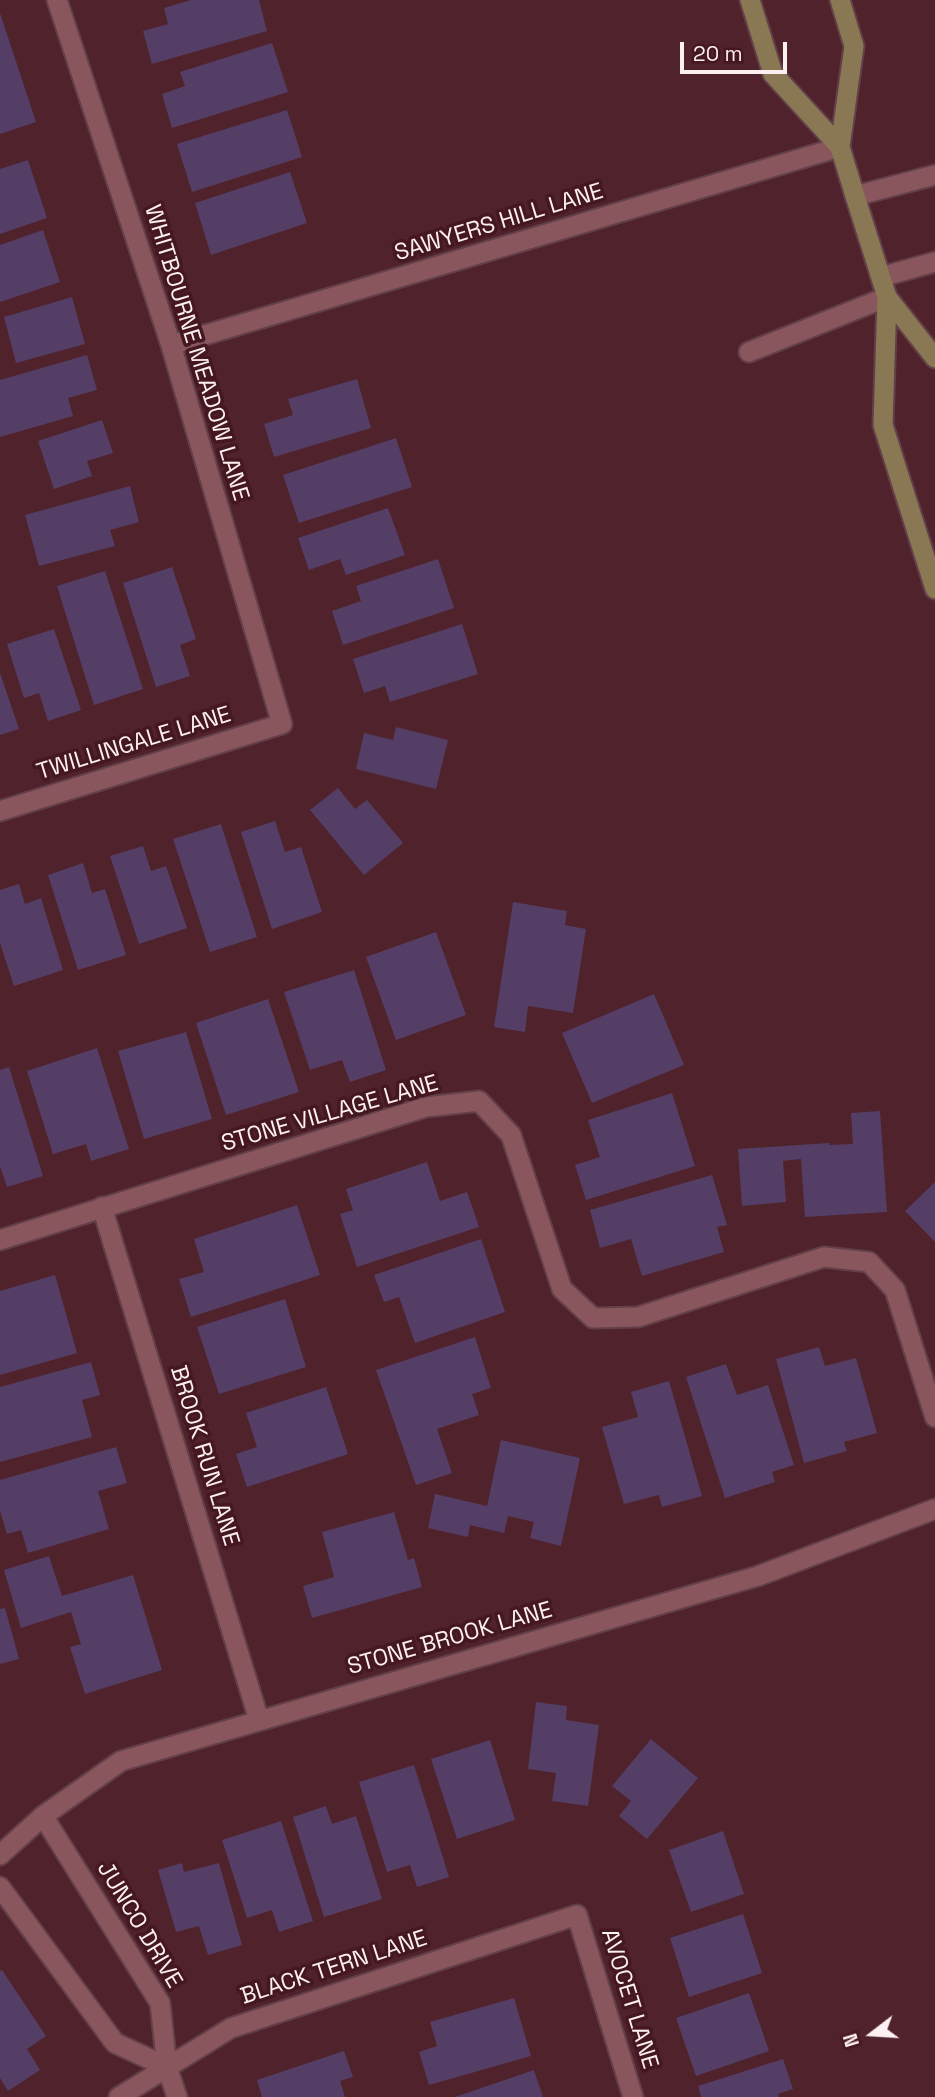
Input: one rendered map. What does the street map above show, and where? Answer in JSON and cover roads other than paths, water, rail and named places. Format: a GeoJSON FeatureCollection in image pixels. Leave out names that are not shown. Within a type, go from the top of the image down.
{"type":"FeatureCollection","features":[{"type":"Feature","properties":{"kind":"main road"},"geometry":{"type":"LineString","coordinates":[[750,0],[773,74],[840,147]]}},
{"type":"Feature","properties":{"kind":"main road"},"geometry":{"type":"LineString","coordinates":[[840,0],[854,46],[840,147],[887,297],[883,425],[935,589]]}},
{"type":"Feature","properties":{"kind":"main road"},"geometry":{"type":"LineString","coordinates":[[887,297],[935,358]]}},
{"type":"Feature","properties":{"kind":"street","name":"WHITBOURNE MEADOW LANE"},"geometry":{"type":"LineString","coordinates":[[57,0],[172,345],[282,724]]}},
{"type":"Feature","properties":{"kind":"street","name":"SAWYERS HILL LANE"},"geometry":{"type":"LineString","coordinates":[[172,345],[840,147]]}},
{"type":"Feature","properties":{"kind":"street"},"geometry":{"type":"LineString","coordinates":[[855,196],[935,175]]}},
{"type":"Feature","properties":{"kind":"street"},"geometry":{"type":"LineString","coordinates":[[881,277],[935,262]]}},
{"type":"Feature","properties":{"kind":"street"},"geometry":{"type":"LineString","coordinates":[[749,352],[887,297]]}},
{"type":"Feature","properties":{"kind":"street","name":"TWILLINGALE LANE"},"geometry":{"type":"LineString","coordinates":[[0,811],[282,724]]}},
{"type":"Feature","properties":{"kind":"street","name":"STONE VILLAGE LANE"},"geometry":{"type":"LineString","coordinates":[[0,1240],[426,1107],[479,1101],[511,1135],[562,1289],[593,1318],[638,1317],[824,1257],[869,1262],[895,1290],[935,1417]]}},
{"type":"Feature","properties":{"kind":"street","name":"BROOK RUN LANE"},"geometry":{"type":"LineString","coordinates":[[102,1207],[259,1720]]}},
{"type":"Feature","properties":{"kind":"street","name":"STONE BROOK LANE"},"geometry":{"type":"LineString","coordinates":[[0,1854],[43,1816],[121,1761],[758,1576],[935,1509]]}},
{"type":"Feature","properties":{"kind":"street","name":"JUNCO DRIVE"},"geometry":{"type":"LineString","coordinates":[[43,1816],[160,2003],[167,2067],[177,2097]]}},
{"type":"Feature","properties":{"kind":"street"},"geometry":{"type":"LineString","coordinates":[[0,1887],[115,2043],[167,2067]]}},
{"type":"Feature","properties":{"kind":"street","name":"BLACK TERN LANE"},"geometry":{"type":"LineString","coordinates":[[119,2097],[231,2028],[577,1915]]}},
{"type":"Feature","properties":{"kind":"street","name":"AVOCET LANE"},"geometry":{"type":"LineString","coordinates":[[577,1915],[633,2097]]}}]}
